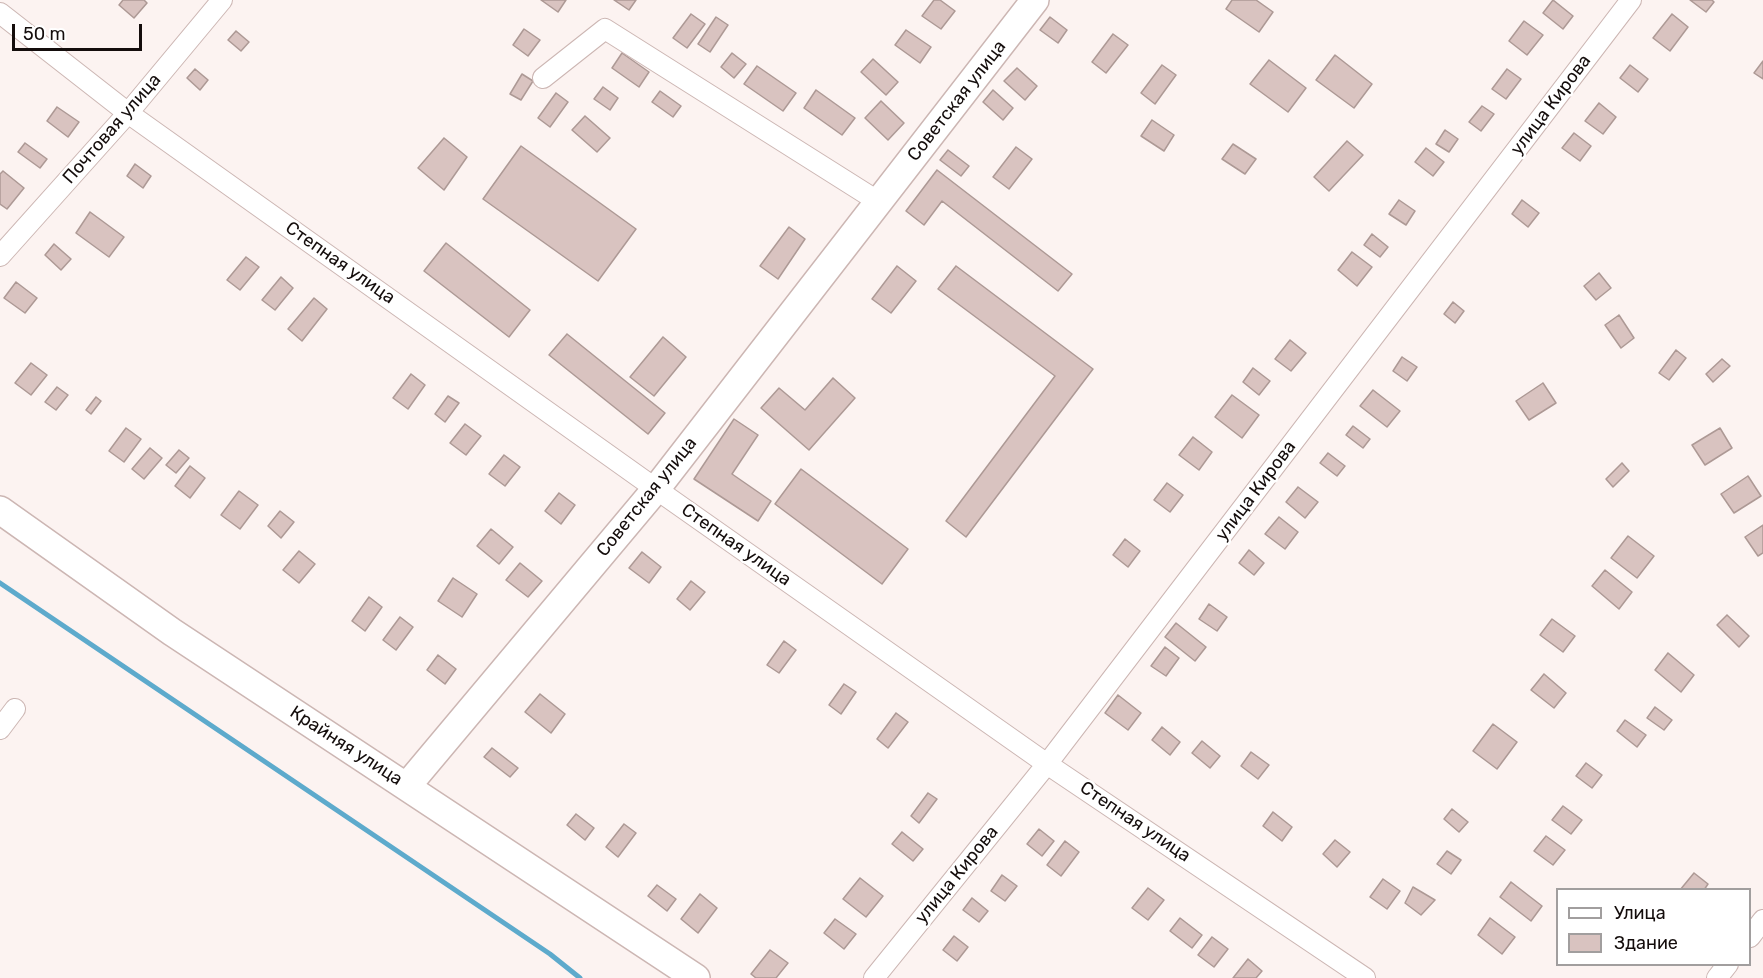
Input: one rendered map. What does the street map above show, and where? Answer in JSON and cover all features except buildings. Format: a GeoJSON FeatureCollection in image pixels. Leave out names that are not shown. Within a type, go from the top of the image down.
{"type":"FeatureCollection","features":[{"type":"Feature","properties":{"kind":"street","name":"Почтовая улица"},"geometry":{"type":"LineString","coordinates":[[0,256],[128,112],[222,0]]}},
{"type":"Feature","properties":{"kind":"street","name":"Советская улица"},"geometry":{"type":"LineString","coordinates":[[407,786],[656,489],[1035,0]]}},
{"type":"Feature","properties":{"kind":"street","name":"улица Кирова"},"geometry":{"type":"LineString","coordinates":[[874,978],[1047,764],[1631,0]]}},
{"type":"Feature","properties":{"kind":"street","name":"Степная улица"},"geometry":{"type":"LineString","coordinates":[[0,13],[128,112],[656,489],[1047,764],[1365,978]]}},
{"type":"Feature","properties":{"kind":"street"},"geometry":{"type":"LineString","coordinates":[[543,78],[604,28],[879,202]]}},
{"type":"Feature","properties":{"kind":"street","name":"Крайняя улица"},"geometry":{"type":"LineString","coordinates":[[0,510],[172,632],[696,978]]}},
{"type":"Feature","properties":{"kind":"street"},"geometry":{"type":"LineString","coordinates":[[0,729],[15,709]]}},
{"type":"Feature","properties":{"kind":"street"},"geometry":{"type":"LineString","coordinates":[[1751,935],[1763,920]]}},
{"type":"Feature","properties":{"kind":"waterway"},"geometry":{"type":"LineString","coordinates":[[0,583],[550,954],[580,978]]}}]}
